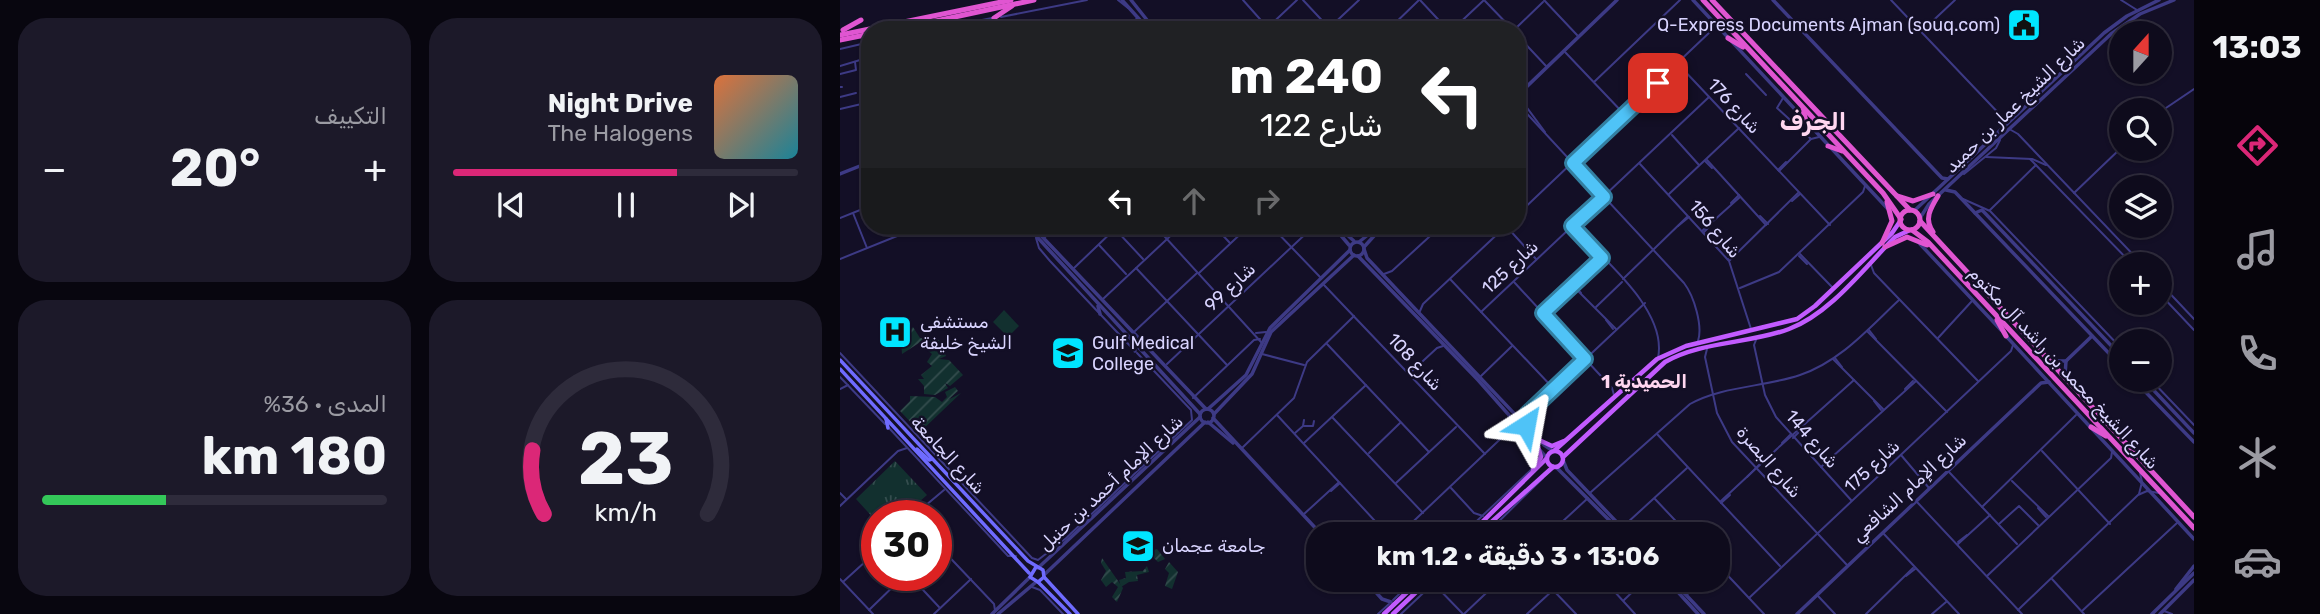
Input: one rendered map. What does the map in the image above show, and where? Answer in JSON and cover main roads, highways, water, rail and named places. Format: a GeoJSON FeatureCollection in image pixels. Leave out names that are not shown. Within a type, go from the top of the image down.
{"type":"FeatureCollection","features":[{"type":"Feature","properties":{"kind":"highway"},"geometry":{"type":"LineString","coordinates":[[907,21],[1034,0]]}},
{"type":"Feature","properties":{"kind":"highway"},"geometry":{"type":"LineString","coordinates":[[1703,0],[1883,193],[1901,219],[1912,210],[1891,192],[1712,0]]}},
{"type":"Feature","properties":{"kind":"highway"},"geometry":{"type":"LineString","coordinates":[[994,18],[1014,2]]}},
{"type":"Feature","properties":{"kind":"highway"},"geometry":{"type":"LineString","coordinates":[[933,21],[1014,2]]}},
{"type":"Feature","properties":{"kind":"highway"},"geometry":{"type":"LineString","coordinates":[[840,33],[861,20]]}},
{"type":"Feature","properties":{"kind":"highway"},"geometry":{"type":"LineString","coordinates":[[840,33],[861,29]]}},
{"type":"Feature","properties":{"kind":"highway"},"geometry":{"type":"LineString","coordinates":[[840,40],[861,36]]}},
{"type":"Feature","properties":{"kind":"highway"},"geometry":{"type":"LineString","coordinates":[[1728,38],[1750,51]]}},
{"type":"Feature","properties":{"kind":"highway"},"geometry":{"type":"LineString","coordinates":[[1802,107],[1806,121]]}},
{"type":"Feature","properties":{"kind":"highway"},"geometry":{"type":"LineString","coordinates":[[1828,146],[1844,152]]}},
{"type":"Feature","properties":{"kind":"highway"},"geometry":{"type":"LineString","coordinates":[[1891,192],[1913,201],[1935,195],[1928,223],[1945,249]]}},
{"type":"Feature","properties":{"kind":"highway"},"geometry":{"type":"LineString","coordinates":[[1883,193],[1892,216],[1884,245]]}},
{"type":"Feature","properties":{"kind":"highway","name":"شارع الشيخ محمد بن راشد آل مكتوم"},"geometry":{"type":"LineString","coordinates":[[1912,210],[2194,517]]}},
{"type":"Feature","properties":{"kind":"highway","name":"شارع الشيخ محمد بن راشد آل مكتوم"},"geometry":{"type":"LineString","coordinates":[[1901,219],[1903,226],[1940,256],[2192,526]]}},
{"type":"Feature","properties":{"kind":"highway"},"geometry":{"type":"LineString","coordinates":[[1911,230],[1920,220]]}},
{"type":"Feature","properties":{"kind":"highway"},"geometry":{"type":"LineString","coordinates":[[1884,245],[1898,239],[1913,238],[1940,256]]}},
{"type":"Feature","properties":{"kind":"highway"},"geometry":{"type":"LineString","coordinates":[[1990,309],[2006,335]]}},
{"type":"Feature","properties":{"kind":"highway"},"geometry":{"type":"LineString","coordinates":[[2091,427],[2114,440]]}},
{"type":"Feature","properties":{"kind":"highway"},"geometry":{"type":"LineString","coordinates":[[2114,431],[2133,442]]}},
{"type":"Feature","properties":{"kind":"highway"},"geometry":{"type":"LineString","coordinates":[[2143,453],[2153,472]]}},
{"type":"Feature","properties":{"kind":"highway"},"geometry":{"type":"LineString","coordinates":[[2173,494],[2189,503]]}},
{"type":"Feature","properties":{"kind":"highway"},"geometry":{"type":"LineString","coordinates":[[2176,521],[2192,526]]}},
{"type":"Feature","properties":{"kind":"main road"},"geometry":{"type":"LineString","coordinates":[[1708,344],[1759,337],[1786,330],[1808,320],[1871,262],[1901,219]]}},
{"type":"Feature","properties":{"kind":"main road"},"geometry":{"type":"LineString","coordinates":[[1478,522],[1527,480],[1545,458],[1577,433],[1657,359],[1669,353],[1797,319],[1884,245],[1911,230]]}},
{"type":"Feature","properties":{"kind":"main road"},"geometry":{"type":"LineString","coordinates":[[1491,522],[1543,474],[1555,467],[1655,369],[1697,347]]}},
{"type":"Feature","properties":{"kind":"main road","name":"شارع الجامعة"},"geometry":{"type":"LineString","coordinates":[[840,360],[1044,575]]}},
{"type":"Feature","properties":{"kind":"main road"},"geometry":{"type":"LineString","coordinates":[[849,362],[852,373]]}},
{"type":"Feature","properties":{"kind":"main road","name":"شارع الجامعة"},"geometry":{"type":"LineString","coordinates":[[840,369],[1016,556],[1037,582]]}},
{"type":"Feature","properties":{"kind":"main road"},"geometry":{"type":"LineString","coordinates":[[862,400],[870,401]]}},
{"type":"Feature","properties":{"kind":"main road"},"geometry":{"type":"LineString","coordinates":[[885,417],[888,428]]}},
{"type":"Feature","properties":{"kind":"main road"},"geometry":{"type":"LineString","coordinates":[[1555,467],[1545,458],[1538,442],[1557,446],[1577,433]]}},
{"type":"Feature","properties":{"kind":"main road"},"geometry":{"type":"LineString","coordinates":[[911,436],[919,438]]}},
{"type":"Feature","properties":{"kind":"main road"},"geometry":{"type":"LineString","coordinates":[[915,449],[929,460],[933,459]]}},
{"type":"Feature","properties":{"kind":"main road"},"geometry":{"type":"LineString","coordinates":[[1554,451],[1563,459]]}},
{"type":"Feature","properties":{"kind":"main road"},"geometry":{"type":"LineString","coordinates":[[943,463],[944,471]]}},
{"type":"Feature","properties":{"kind":"main road"},"geometry":{"type":"LineString","coordinates":[[937,473],[940,483]]}},
{"type":"Feature","properties":{"kind":"main road"},"geometry":{"type":"LineString","coordinates":[[1518,497],[1528,495]]}},
{"type":"Feature","properties":{"kind":"main road"},"geometry":{"type":"LineString","coordinates":[[953,497],[962,499]]}},
{"type":"Feature","properties":{"kind":"main road"},"geometry":{"type":"LineString","coordinates":[[1508,513],[1510,504]]}},
{"type":"Feature","properties":{"kind":"main road"},"geometry":{"type":"LineString","coordinates":[[978,507],[985,508]]}},
{"type":"Feature","properties":{"kind":"main road"},"geometry":{"type":"LineString","coordinates":[[975,513],[976,522]]}},
{"type":"Feature","properties":{"kind":"main road"},"geometry":{"type":"LineString","coordinates":[[1019,543],[1021,553]]}},
{"type":"Feature","properties":{"kind":"main road"},"geometry":{"type":"LineString","coordinates":[[1030,576],[1037,568]]}},
{"type":"Feature","properties":{"kind":"main road"},"geometry":{"type":"LineString","coordinates":[[1067,613],[1037,582],[1044,575],[1074,610],[1080,612]]}},
{"type":"Feature","properties":{"kind":"main road"},"geometry":{"type":"LineString","coordinates":[[1384,611],[1404,592]]}},
{"type":"Feature","properties":{"kind":"main road"},"geometry":{"type":"LineString","coordinates":[[1393,614],[1419,592]]}},
{"type":"Feature","properties":{"kind":"place","name":"Q-Express Documents Ajman (souq.com)"},"geometry":{"type":"Point","coordinates":[2024,25]}},
{"type":"Feature","properties":{"kind":"place","name":"مستشفى الشيخ خليفة"},"geometry":{"type":"Point","coordinates":[895,332]}},
{"type":"Feature","properties":{"kind":"place","name":"Gulf Medical College"},"geometry":{"type":"Point","coordinates":[1068,353]}},
{"type":"Feature","properties":{"kind":"place","name":"جامعة عجمان"},"geometry":{"type":"Point","coordinates":[1138,546]}},
{"type":"Feature","properties":{"kind":"district","name":"الجرف"},"geometry":{"type":"Point","coordinates":[1813,122]}},
{"type":"Feature","properties":{"kind":"district","name":"الحميدية 1"},"geometry":{"type":"Point","coordinates":[1644,381]}}]}
